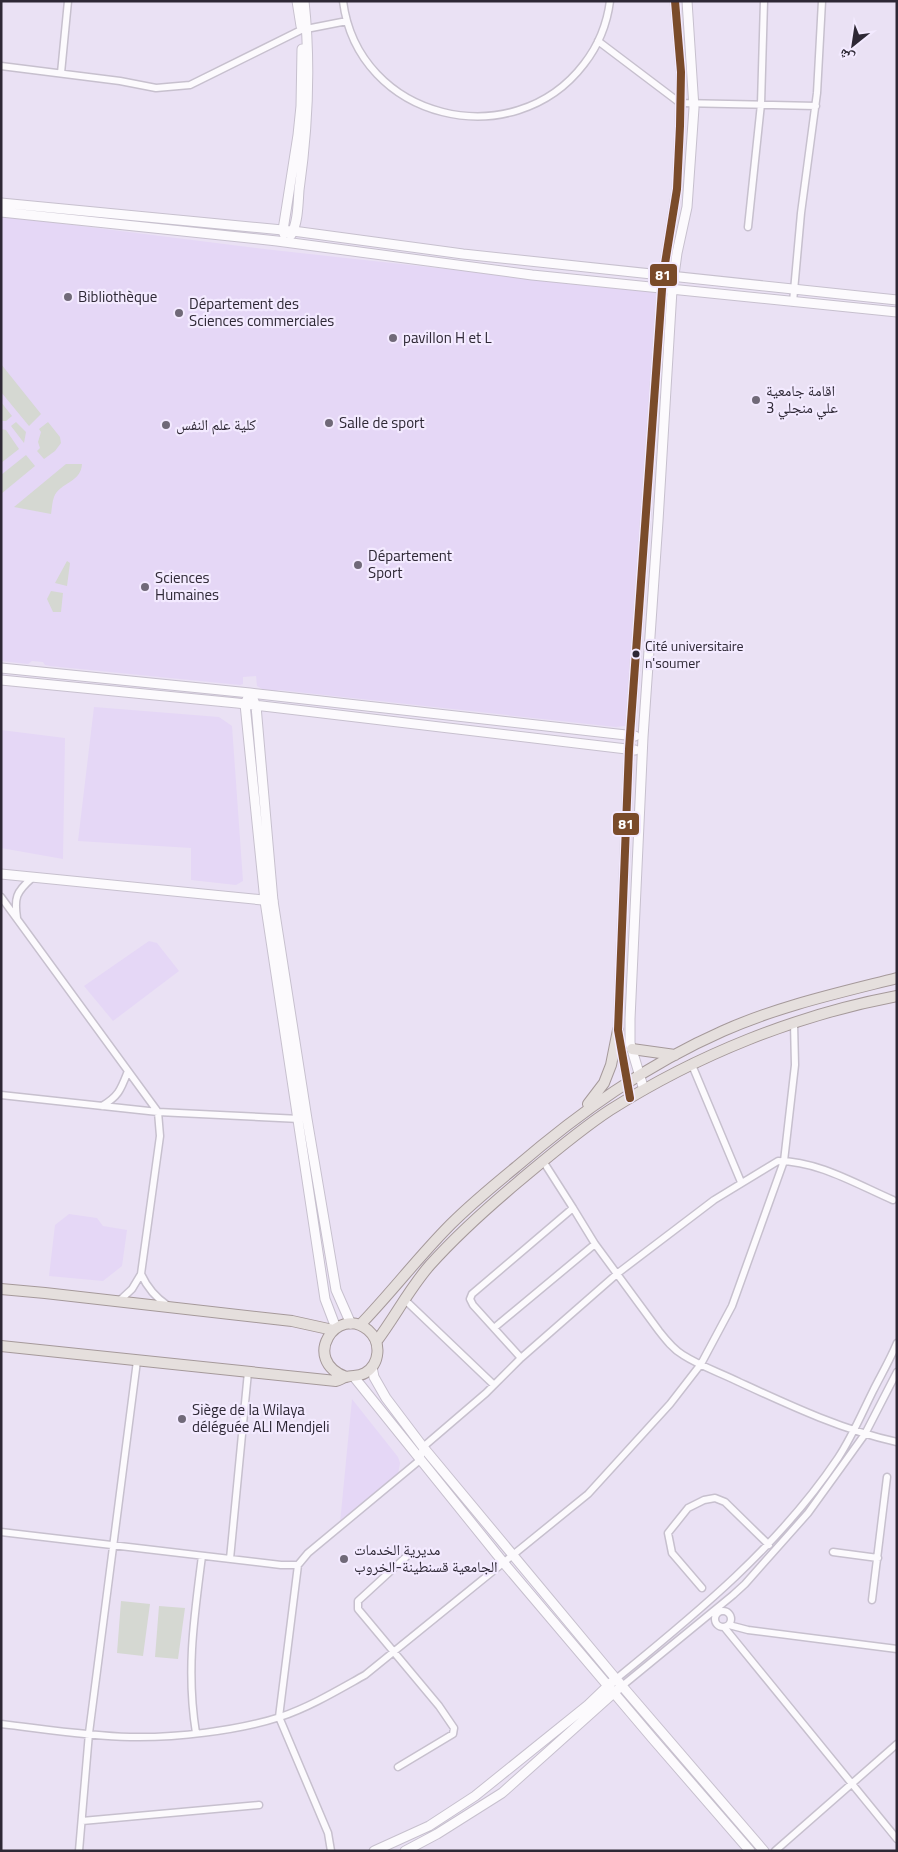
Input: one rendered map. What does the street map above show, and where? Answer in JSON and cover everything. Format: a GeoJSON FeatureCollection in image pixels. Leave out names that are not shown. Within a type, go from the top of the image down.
{"type":"FeatureCollection","features":[{"type":"Feature","properties":{"kind":"main road"},"geometry":{"type":"LineString","coordinates":[[287,242],[283,230],[301,106],[304,29],[297,1]]}},
{"type":"Feature","properties":{"kind":"main road"},"geometry":{"type":"LineString","coordinates":[[287,242],[293,231],[307,134],[304,1]]}},
{"type":"Feature","properties":{"kind":"main road"},"geometry":{"type":"LineString","coordinates":[[630,1098],[618,1030],[623,888],[629,749],[662,288],[677,190],[680,102],[679,35],[675,1]]}},
{"type":"Feature","properties":{"kind":"main road"},"geometry":{"type":"LineString","coordinates":[[644,1090],[631,1046],[636,888],[642,751],[672,290],[687,207],[694,102],[687,1]]}},
{"type":"Feature","properties":{"kind":"main road"},"geometry":{"type":"LineString","coordinates":[[1,203],[293,231],[463,254],[897,300]]}},
{"type":"Feature","properties":{"kind":"main road"},"geometry":{"type":"LineString","coordinates":[[1,212],[287,242],[532,275],[897,312]]}},
{"type":"Feature","properties":{"kind":"main road"},"geometry":{"type":"LineString","coordinates":[[1,668],[250,693],[643,737]]}},
{"type":"Feature","properties":{"kind":"main road"},"geometry":{"type":"LineString","coordinates":[[1,680],[246,704],[642,751]]}},
{"type":"Feature","properties":{"kind":"main road"},"geometry":{"type":"LineString","coordinates":[[250,693],[246,704],[269,901],[302,1119],[325,1299],[335,1329]]}},
{"type":"Feature","properties":{"kind":"main road"},"geometry":{"type":"LineString","coordinates":[[250,693],[256,706],[269,901]]}},
{"type":"Feature","properties":{"kind":"main road"},"geometry":{"type":"LineString","coordinates":[[1,874],[269,901]]}},
{"type":"Feature","properties":{"kind":"main road"},"geometry":{"type":"LineString","coordinates":[[623,888],[636,888]]}},
{"type":"Feature","properties":{"kind":"main road"},"geometry":{"type":"LineString","coordinates":[[1,1289],[292,1321],[335,1329],[355,1324],[388,1296],[414,1262],[452,1223],[518,1164],[582,1112],[626,1082],[724,1031],[767,1014],[793,1005],[897,978]]}},
{"type":"Feature","properties":{"kind":"main road"},"geometry":{"type":"LineString","coordinates":[[376,1342],[404,1299],[430,1266],[475,1219],[543,1161],[609,1111],[644,1090],[723,1051],[794,1023],[871,1001],[897,996]]}},
{"type":"Feature","properties":{"kind":"main road"},"geometry":{"type":"LineString","coordinates":[[582,1112],[604,1083],[611,1065],[618,1030]]}},
{"type":"Feature","properties":{"kind":"main road"},"geometry":{"type":"LineString","coordinates":[[620,1046],[631,1046],[676,1055]]}},
{"type":"Feature","properties":{"kind":"main road"},"geometry":{"type":"LineString","coordinates":[[1,1346],[326,1381],[336,1381],[364,1374],[372,1367],[378,1350],[376,1342],[367,1329],[355,1324],[336,1290],[302,1119]]}},
{"type":"Feature","properties":{"kind":"main road"},"geometry":{"type":"LineString","coordinates":[[335,1329],[328,1337],[324,1353],[331,1368],[338,1374],[350,1377],[614,1694],[750,1851]]}},
{"type":"Feature","properties":{"kind":"main road"},"geometry":{"type":"LineString","coordinates":[[372,1367],[374,1377],[386,1398],[423,1447],[619,1682],[764,1851]]}},
{"type":"Feature","properties":{"kind":"main road"},"geometry":{"type":"LineString","coordinates":[[374,1851],[429,1826],[475,1796],[588,1705],[608,1686],[619,1682]]}},
{"type":"Feature","properties":{"kind":"main road"},"geometry":{"type":"LineString","coordinates":[[405,1851],[437,1834],[502,1793],[614,1694],[619,1682]]}},
{"type":"Feature","properties":{"kind":"street"},"geometry":{"type":"LineString","coordinates":[[61,73],[68,1]]}},
{"type":"Feature","properties":{"kind":"street"},"geometry":{"type":"LineString","coordinates":[[343,1],[347,21],[368,65],[399,93],[431,109],[466,117],[502,115],[519,111],[549,97],[578,71],[598,41],[605,25],[610,1]]}},
{"type":"Feature","properties":{"kind":"street"},"geometry":{"type":"LineString","coordinates":[[748,227],[762,104],[764,1]]}},
{"type":"Feature","properties":{"kind":"street"},"geometry":{"type":"LineString","coordinates":[[793,302],[801,213],[816,106],[822,1]]}},
{"type":"Feature","properties":{"kind":"street"},"geometry":{"type":"LineString","coordinates":[[1,66],[61,73],[156,88],[190,85],[304,29],[347,21]]}},
{"type":"Feature","properties":{"kind":"street"},"geometry":{"type":"LineString","coordinates":[[598,41],[680,102],[816,106]]}},
{"type":"Feature","properties":{"kind":"street"},"geometry":{"type":"LineString","coordinates":[[17,920],[16,896],[21,888],[32,878]]}},
{"type":"Feature","properties":{"kind":"street"},"geometry":{"type":"LineString","coordinates":[[1,897],[158,1112],[160,1136],[141,1274],[132,1289],[118,1302]]}},
{"type":"Feature","properties":{"kind":"street"},"geometry":{"type":"LineString","coordinates":[[1,1724],[130,1737],[196,1734],[280,1717],[324,1698],[365,1675],[588,1494],[664,1412],[701,1364],[732,1306],[784,1161],[796,1065],[794,1023]]}},
{"type":"Feature","properties":{"kind":"street"},"geometry":{"type":"LineString","coordinates":[[692,1065],[741,1182]]}},
{"type":"Feature","properties":{"kind":"street"},"geometry":{"type":"LineString","coordinates":[[102,1106],[116,1097],[128,1071]]}},
{"type":"Feature","properties":{"kind":"street"},"geometry":{"type":"LineString","coordinates":[[1,1095],[158,1112],[302,1119]]}},
{"type":"Feature","properties":{"kind":"street"},"geometry":{"type":"LineString","coordinates":[[543,1161],[595,1244],[667,1341],[684,1356],[767,1395],[865,1434],[897,1442]]}},
{"type":"Feature","properties":{"kind":"street"},"geometry":{"type":"LineString","coordinates":[[331,1851],[328,1833],[280,1717],[298,1564],[308,1553],[420,1460],[423,1447],[618,1273],[659,1240],[741,1182],[778,1161],[784,1161],[806,1164],[821,1169],[892,1200]]}},
{"type":"Feature","properties":{"kind":"street"},"geometry":{"type":"LineString","coordinates":[[521,1358],[473,1305],[470,1299],[472,1294],[573,1208]]}},
{"type":"Feature","properties":{"kind":"street"},"geometry":{"type":"LineString","coordinates":[[494,1328],[595,1244]]}},
{"type":"Feature","properties":{"kind":"street"},"geometry":{"type":"LineString","coordinates":[[141,1274],[145,1283],[154,1294],[162,1302],[174,1309]]}},
{"type":"Feature","properties":{"kind":"street"},"geometry":{"type":"LineString","coordinates":[[404,1299],[494,1385]]}},
{"type":"Feature","properties":{"kind":"street"},"geometry":{"type":"LineString","coordinates":[[619,1682],[709,1602],[768,1545],[790,1520],[839,1458],[897,1343]]}},
{"type":"Feature","properties":{"kind":"street"},"geometry":{"type":"LineString","coordinates":[[79,1851],[89,1733],[137,1361]]}},
{"type":"Feature","properties":{"kind":"street"},"geometry":{"type":"LineString","coordinates":[[230,1560],[248,1372]]}},
{"type":"Feature","properties":{"kind":"street"},"geometry":{"type":"LineString","coordinates":[[619,1682],[716,1611],[745,1584],[808,1513],[865,1434],[897,1372]]}},
{"type":"Feature","properties":{"kind":"street"},"geometry":{"type":"LineString","coordinates":[[872,1600],[887,1478]]}},
{"type":"Feature","properties":{"kind":"street"},"geometry":{"type":"LineString","coordinates":[[702,1588],[672,1553],[668,1533],[688,1508],[709,1498],[720,1499],[730,1506],[768,1545]]}},
{"type":"Feature","properties":{"kind":"street"},"geometry":{"type":"LineString","coordinates":[[1,1532],[230,1560],[281,1565],[298,1564]]}},
{"type":"Feature","properties":{"kind":"street"},"geometry":{"type":"LineString","coordinates":[[833,1552],[878,1558]]}},
{"type":"Feature","properties":{"kind":"street"},"geometry":{"type":"LineString","coordinates":[[196,1734],[190,1673],[191,1648],[202,1556]]}},
{"type":"Feature","properties":{"kind":"street"},"geometry":{"type":"LineString","coordinates":[[398,1767],[453,1734],[454,1728],[439,1706],[361,1614],[357,1606],[358,1600],[407,1556]]}},
{"type":"Feature","properties":{"kind":"street"},"geometry":{"type":"LineString","coordinates":[[709,1602],[716,1611],[715,1618],[719,1626],[897,1649]]}},
{"type":"Feature","properties":{"kind":"street"},"geometry":{"type":"LineString","coordinates":[[716,1611],[723,1611],[730,1615],[731,1620],[727,1626]]}},
{"type":"Feature","properties":{"kind":"street"},"geometry":{"type":"LineString","coordinates":[[727,1626],[851,1784],[897,1839]]}},
{"type":"Feature","properties":{"kind":"street"},"geometry":{"type":"LineString","coordinates":[[775,1851],[897,1744]]}},
{"type":"Feature","properties":{"kind":"street"},"geometry":{"type":"LineString","coordinates":[[82,1821],[259,1805]]}},
{"type":"Feature","properties":{"kind":"shaded area"},"geometry":{"type":"Polygon","coordinates":[[[1,216],[273,250],[656,292],[648,529],[636,720],[631,725],[616,727],[279,690],[274,692],[266,691],[257,686],[256,676],[243,677],[243,684],[240,685],[50,666],[45,665],[43,662],[32,661],[28,664],[1,661],[1,216]]]}},
{"type":"Feature","properties":{"kind":"shaded area"},"geometry":{"type":"Polygon","coordinates":[[[1,364],[41,414],[29,426],[1,392],[1,364]]]}},
{"type":"Feature","properties":{"kind":"shaded area"},"geometry":{"type":"Polygon","coordinates":[[[1,402],[12,416],[6,421],[1,421],[1,402]]]}},
{"type":"Feature","properties":{"kind":"shaded area"},"geometry":{"type":"Polygon","coordinates":[[[16,422],[26,432],[24,443],[11,426],[16,422]]]}},
{"type":"Feature","properties":{"kind":"shaded area"},"geometry":{"type":"Polygon","coordinates":[[[48,422],[60,437],[61,443],[55,451],[44,459],[37,451],[40,448],[38,442],[41,432],[39,429],[48,422]]]}},
{"type":"Feature","properties":{"kind":"shaded area"},"geometry":{"type":"Polygon","coordinates":[[[1,429],[6,430],[19,449],[1,463],[1,429]]]}},
{"type":"Feature","properties":{"kind":"shaded area"},"geometry":{"type":"Polygon","coordinates":[[[26,455],[35,466],[1,494],[1,475],[26,455]]]}},
{"type":"Feature","properties":{"kind":"shaded area"},"geometry":{"type":"Polygon","coordinates":[[[66,464],[82,464],[81,470],[74,479],[57,492],[53,499],[51,514],[14,507],[66,464]]]}},
{"type":"Feature","properties":{"kind":"shaded area"},"geometry":{"type":"Polygon","coordinates":[[[67,561],[70,563],[67,586],[55,583],[67,561]]]}},
{"type":"Feature","properties":{"kind":"shaded area"},"geometry":{"type":"Polygon","coordinates":[[[51,591],[63,593],[61,612],[53,612],[47,599],[51,591]]]}},
{"type":"Feature","properties":{"kind":"shaded area"},"geometry":{"type":"Polygon","coordinates":[[[94,707],[219,717],[232,726],[243,881],[236,885],[191,880],[191,848],[78,841],[94,707]]]}},
{"type":"Feature","properties":{"kind":"shaded area"},"geometry":{"type":"Polygon","coordinates":[[[1,730],[65,738],[63,859],[1,848],[1,730]]]}},
{"type":"Feature","properties":{"kind":"shaded area"},"geometry":{"type":"Polygon","coordinates":[[[149,941],[157,943],[179,971],[113,1021],[84,986],[149,941]]]}},
{"type":"Feature","properties":{"kind":"shaded area"},"geometry":{"type":"Polygon","coordinates":[[[69,1214],[97,1218],[103,1226],[127,1230],[122,1266],[103,1281],[49,1276],[55,1225],[69,1214]]]}},
{"type":"Feature","properties":{"kind":"shaded area"},"geometry":{"type":"Polygon","coordinates":[[[352,1399],[398,1457],[400,1463],[398,1474],[340,1523],[352,1399]]]}},
{"type":"Feature","properties":{"kind":"shaded area"},"geometry":{"type":"Polygon","coordinates":[[[121,1601],[150,1604],[143,1656],[117,1653],[121,1601]]]}},
{"type":"Feature","properties":{"kind":"shaded area"},"geometry":{"type":"Polygon","coordinates":[[[159,1606],[185,1608],[178,1659],[155,1657],[159,1606]]]}},
{"type":"Feature","properties":{"kind":"transit line","name":"81"},"geometry":{"type":"LineString","coordinates":[[630,1098],[618,1030],[629,749],[663,276],[677,189],[681,72],[675,1]]}},
{"type":"Feature","properties":{"kind":"place","name":"Bibliothèque"},"geometry":{"type":"Point","coordinates":[68,297]}},
{"type":"Feature","properties":{"kind":"place","name":"Département des Sciences commerciales"},"geometry":{"type":"Point","coordinates":[179,313]}},
{"type":"Feature","properties":{"kind":"place","name":"pavillon H et L"},"geometry":{"type":"Point","coordinates":[393,338]}},
{"type":"Feature","properties":{"kind":"place","name":"اقامة جامعية علي منجلي 3"},"geometry":{"type":"Point","coordinates":[756,400]}},
{"type":"Feature","properties":{"kind":"place","name":"Salle de sport"},"geometry":{"type":"Point","coordinates":[329,423]}},
{"type":"Feature","properties":{"kind":"place","name":"كلية علم النفس"},"geometry":{"type":"Point","coordinates":[166,425]}},
{"type":"Feature","properties":{"kind":"place","name":"Département Sport"},"geometry":{"type":"Point","coordinates":[358,565]}},
{"type":"Feature","properties":{"kind":"place","name":"Sciences Humaines"},"geometry":{"type":"Point","coordinates":[145,587]}},
{"type":"Feature","properties":{"kind":"place","name":"Cité universitaire n'soumer"},"geometry":{"type":"Point","coordinates":[636,654]}},
{"type":"Feature","properties":{"kind":"place","name":"Siège de la Wilaya déléguée ALI Mendjeli"},"geometry":{"type":"Point","coordinates":[182,1419]}},
{"type":"Feature","properties":{"kind":"place","name":"مديرية الخدمات الجامعية قسنطينة-الخروب"},"geometry":{"type":"Point","coordinates":[344,1559]}}]}
